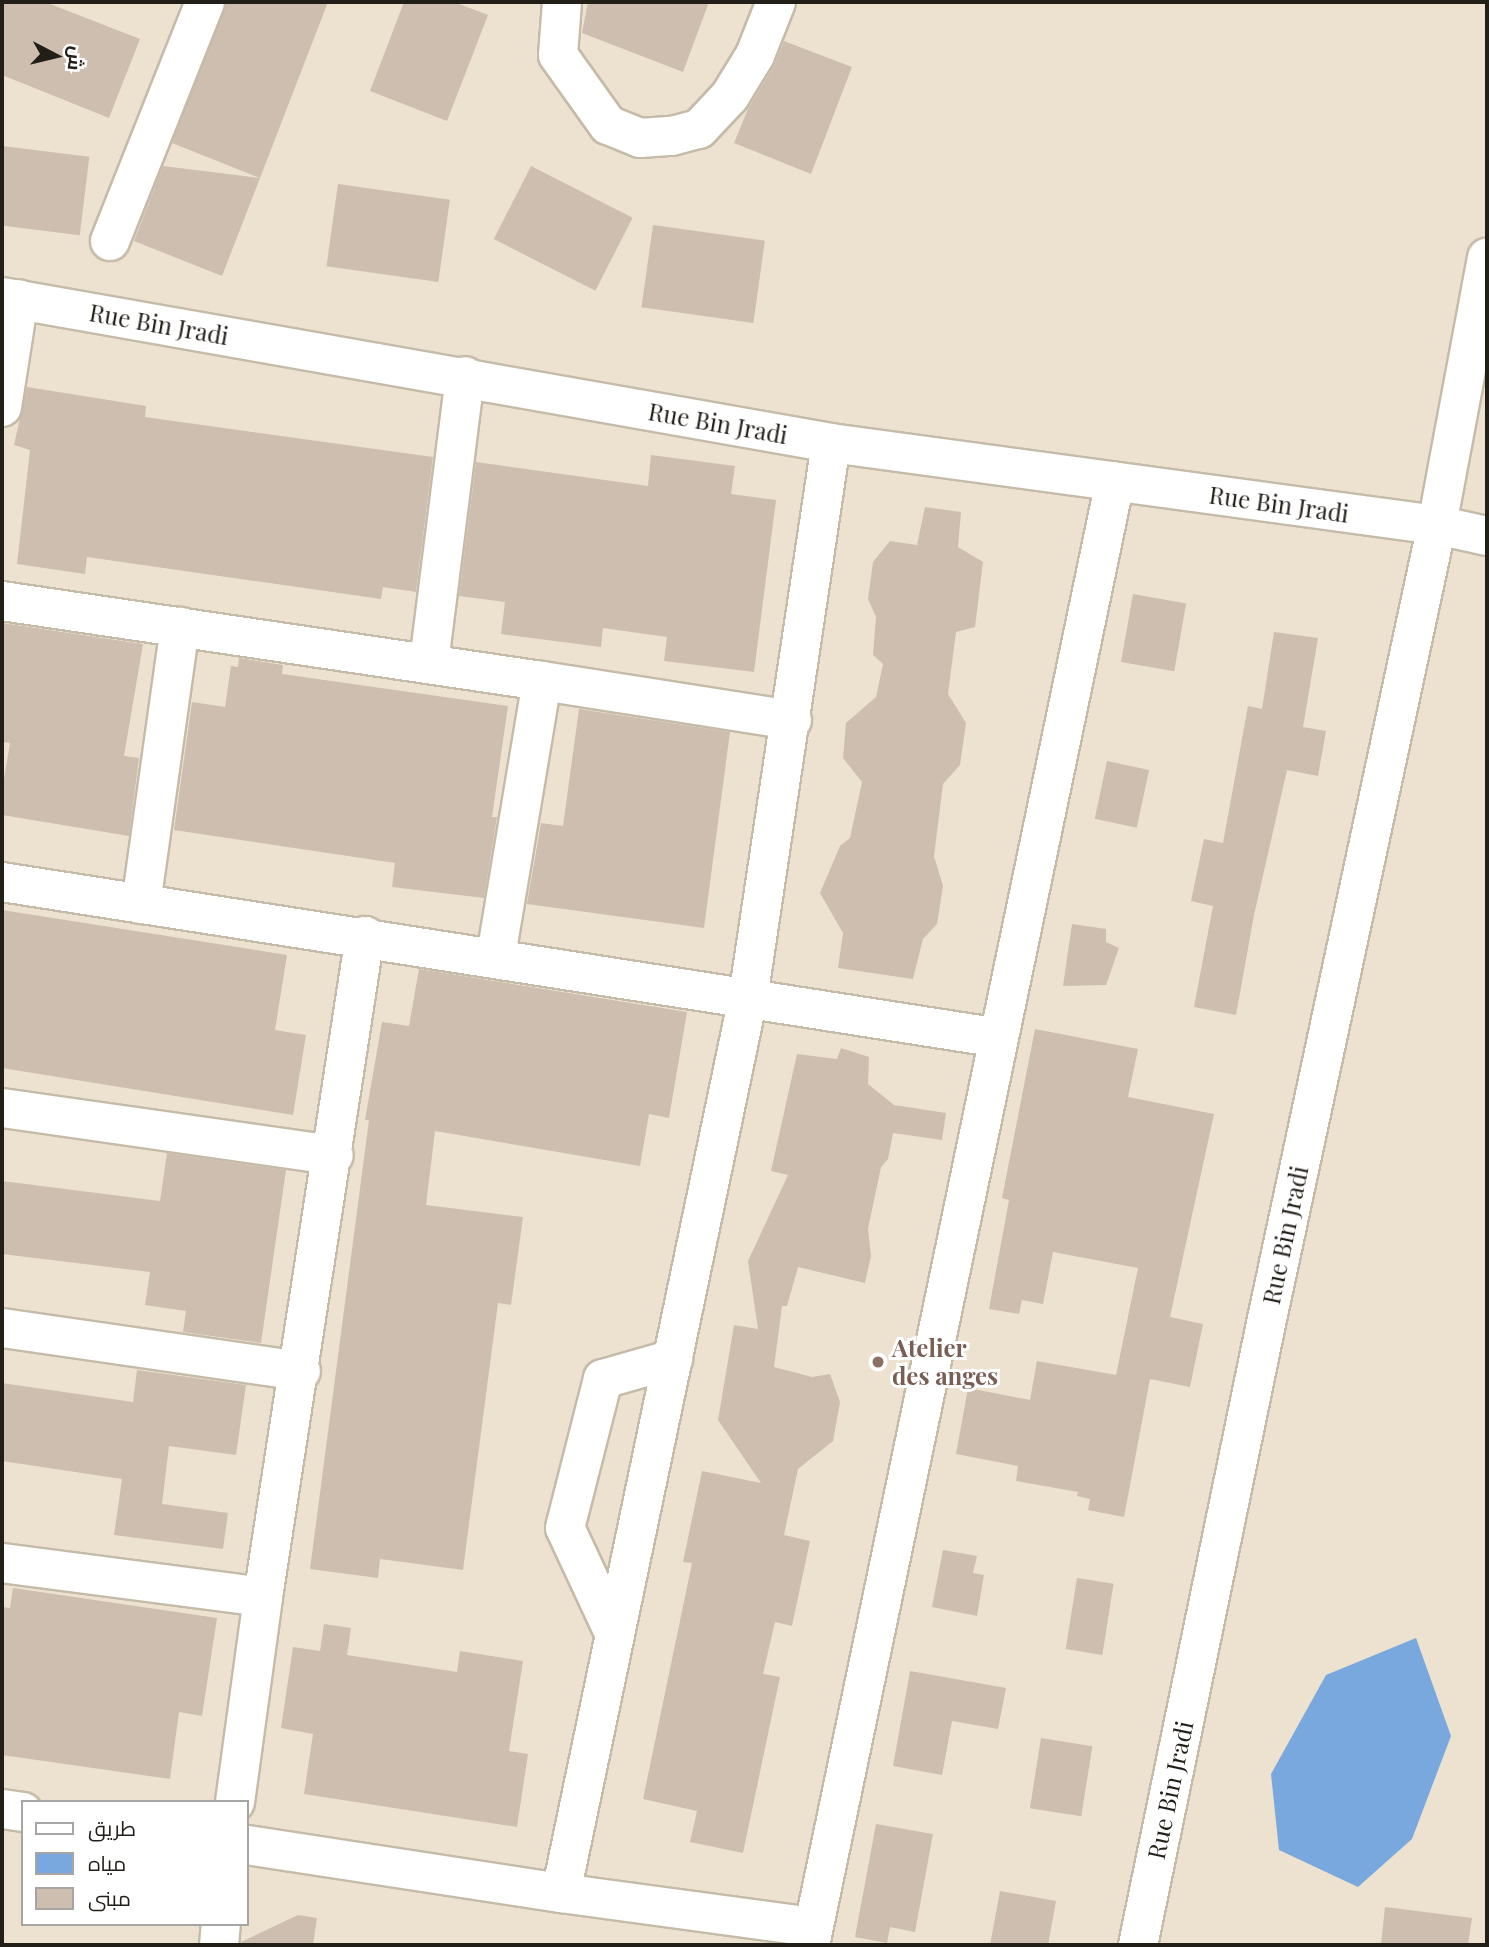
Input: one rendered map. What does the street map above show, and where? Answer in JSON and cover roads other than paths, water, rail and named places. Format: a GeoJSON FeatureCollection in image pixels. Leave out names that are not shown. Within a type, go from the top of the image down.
{"type":"FeatureCollection","features":[{"type":"Feature","properties":{"kind":"street"},"geometry":{"type":"LineString","coordinates":[[110,241],[205,2]]}},
{"type":"Feature","properties":{"kind":"street"},"geometry":{"type":"LineString","coordinates":[[562,2],[558,55],[607,125],[640,138],[672,136],[699,129],[730,96],[755,55],[776,2]]}},
{"type":"Feature","properties":{"kind":"street","name":"Rue Bin Jradi"},"geometry":{"type":"LineString","coordinates":[[1138,1945],[1270,1306],[1437,525],[1487,258]]}},
{"type":"Feature","properties":{"kind":"street"},"geometry":{"type":"LineString","coordinates":[[2,407],[10,298]]}},
{"type":"Feature","properties":{"kind":"street","name":"Rue Bin Jradi"},"geometry":{"type":"LineString","coordinates":[[10,298],[465,376],[831,443],[1437,525],[1487,536]]}},
{"type":"Feature","properties":{"kind":"street"},"geometry":{"type":"LineString","coordinates":[[429,662],[465,376]]}},
{"type":"Feature","properties":{"kind":"street"},"geometry":{"type":"LineString","coordinates":[[561,1893],[748,998],[792,720],[831,443]]}},
{"type":"Feature","properties":{"kind":"street"},"geometry":{"type":"LineString","coordinates":[[248,1845],[561,1893],[812,1936],[1115,481]]}},
{"type":"Feature","properties":{"kind":"street"},"geometry":{"type":"LineString","coordinates":[[2,601],[429,662],[792,720]]}},
{"type":"Feature","properties":{"kind":"street"},"geometry":{"type":"LineString","coordinates":[[141,904],[180,627]]}},
{"type":"Feature","properties":{"kind":"street"},"geometry":{"type":"LineString","coordinates":[[496,957],[542,681]]}},
{"type":"Feature","properties":{"kind":"street"},"geometry":{"type":"LineString","coordinates":[[2,882],[365,936],[999,1038]]}},
{"type":"Feature","properties":{"kind":"street"},"geometry":{"type":"LineString","coordinates":[[235,1800],[263,1597],[301,1371],[365,936]]}},
{"type":"Feature","properties":{"kind":"street"},"geometry":{"type":"LineString","coordinates":[[2,1108],[334,1155]]}},
{"type":"Feature","properties":{"kind":"street"},"geometry":{"type":"LineString","coordinates":[[2,1328],[301,1371]]}},
{"type":"Feature","properties":{"kind":"street"},"geometry":{"type":"LineString","coordinates":[[615,1635],[565,1528],[603,1379],[673,1359]]}},
{"type":"Feature","properties":{"kind":"street"},"geometry":{"type":"LineString","coordinates":[[2,1563],[263,1597]]}},
{"type":"Feature","properties":{"kind":"street"},"geometry":{"type":"LineString","coordinates":[[2,1809],[21,1812]]}},
{"type":"Feature","properties":{"kind":"street"},"geometry":{"type":"LineString","coordinates":[[219,1945],[221,1926]]}},
{"type":"Feature","properties":{"kind":"water"},"geometry":{"type":"Polygon","coordinates":[[[1416,1638],[1451,1736],[1412,1839],[1358,1887],[1279,1850],[1271,1774],[1326,1675],[1416,1638]]]}},
{"type":"Feature","properties":{"kind":"place","name":"Atelier des anges"},"geometry":{"type":"Point","coordinates":[878,1362]}}]}
